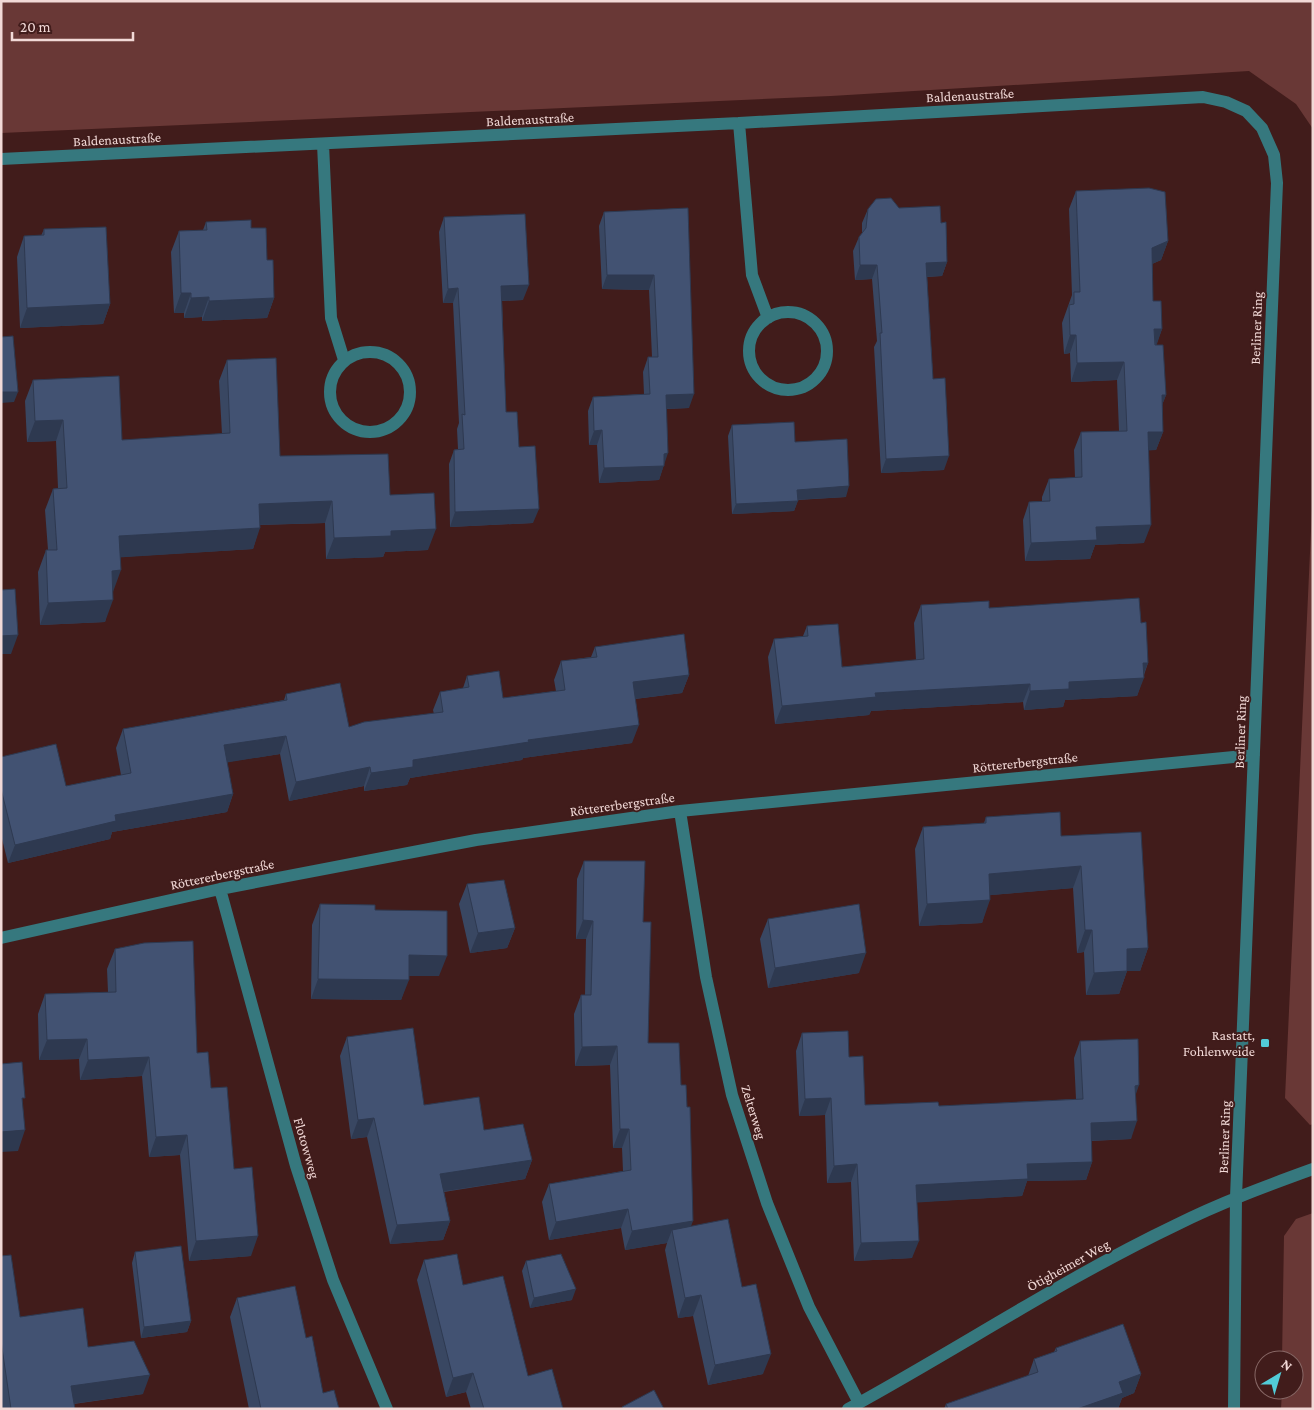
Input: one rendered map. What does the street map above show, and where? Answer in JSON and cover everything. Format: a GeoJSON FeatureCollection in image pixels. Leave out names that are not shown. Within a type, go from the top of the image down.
{"type":"FeatureCollection","features":[{"type":"Feature","properties":{"kind":"street","name":"Baldenaustraße"},"geometry":{"type":"LineString","coordinates":[[1,159],[739,123],[1203,97]]}},
{"type":"Feature","properties":{"kind":"street","name":"Berliner Ring"},"geometry":{"type":"LineString","coordinates":[[1203,97],[1226,102],[1246,111],[1262,128],[1274,154],[1277,183],[1236,1197],[1234,1409]]}},
{"type":"Feature","properties":{"kind":"street"},"geometry":{"type":"LineString","coordinates":[[739,123],[752,274],[768,318]]}},
{"type":"Feature","properties":{"kind":"street"},"geometry":{"type":"LineString","coordinates":[[323,144],[331,318],[344,360]]}},
{"type":"Feature","properties":{"kind":"street"},"geometry":{"type":"LineString","coordinates":[[783,313],[799,313],[814,321],[824,334],[827,350],[824,366],[821,373],[809,384],[794,389],[777,388],[763,381],[753,368],[749,352],[752,336],[756,329],[768,318],[783,313]]}},
{"type":"Feature","properties":{"kind":"street"},"geometry":{"type":"LineString","coordinates":[[376,352],[392,358],[398,363],[407,378],[410,394],[406,410],[395,423],[380,431],[372,432],[355,429],[341,420],[332,405],[330,390],[334,373],[344,360],[359,353],[376,352]]}},
{"type":"Feature","properties":{"kind":"street","name":"Röttererbergstraße"},"geometry":{"type":"LineString","coordinates":[[1,938],[220,889],[476,840],[680,812],[1254,755]]}},
{"type":"Feature","properties":{"kind":"street","name":"Zelterweg"},"geometry":{"type":"LineString","coordinates":[[680,812],[706,977],[732,1096],[767,1203],[809,1307],[854,1406]]}},
{"type":"Feature","properties":{"kind":"street","name":"Flotowweg"},"geometry":{"type":"LineString","coordinates":[[220,889],[296,1166],[333,1280],[387,1409]]}},
{"type":"Feature","properties":{"kind":"street","name":"Ötigheimer Weg"},"geometry":{"type":"LineString","coordinates":[[854,1406],[1062,1285],[1175,1225],[1236,1197],[1313,1169]]}},
{"type":"Feature","properties":{"kind":"shaded area"},"geometry":{"type":"Polygon","coordinates":[[[1,1],[1313,1],[1313,129],[1296,104],[1249,71],[831,96],[1,133],[1,1]]]}},
{"type":"Feature","properties":{"kind":"shaded area"},"geometry":{"type":"Polygon","coordinates":[[[1313,487],[1313,1124],[1310,1125],[1285,1098],[1313,487]]]}},
{"type":"Feature","properties":{"kind":"shaded area"},"geometry":{"type":"Polygon","coordinates":[[[1313,1213],[1313,1409],[1281,1409],[1281,1400],[1304,1400],[1304,1350],[1282,1350],[1284,1236],[1296,1219],[1313,1213]]]}},
{"type":"Feature","properties":{"kind":"building"},"geometry":{"type":"Polygon","coordinates":[[[1149,188],[1165,192],[1168,241],[1152,248],[1153,301],[1161,301],[1162,329],[1154,329],[1155,345],[1163,345],[1166,395],[1162,395],[1163,432],[1148,432],[1151,525],[1096,527],[1097,540],[1031,543],[1029,502],[1050,501],[1049,479],[1082,477],[1081,432],[1127,431],[1124,362],[1077,363],[1076,335],[1070,335],[1069,305],[1074,304],[1074,292],[1080,292],[1076,191],[1149,188]]]}},
{"type":"Feature","properties":{"kind":"building"},"geometry":{"type":"Polygon","coordinates":[[[891,198],[899,208],[940,206],[941,223],[946,222],[947,262],[926,263],[933,379],[945,378],[949,456],[886,459],[880,333],[882,333],[877,265],[860,265],[859,237],[866,228],[868,209],[876,199],[891,198]]]}},
{"type":"Feature","properties":{"kind":"building"},"geometry":{"type":"Polygon","coordinates":[[[688,208],[694,394],[666,395],[668,453],[664,454],[664,466],[604,468],[602,430],[594,431],[593,397],[650,394],[648,357],[658,357],[654,275],[607,275],[604,212],[688,208]]]}},
{"type":"Feature","properties":{"kind":"building"},"geometry":{"type":"Polygon","coordinates":[[[525,214],[529,285],[501,286],[506,412],[517,412],[519,447],[535,446],[539,509],[455,512],[454,450],[464,449],[462,414],[465,415],[458,288],[448,289],[444,217],[525,214]]]}},
{"type":"Feature","properties":{"kind":"building"},"geometry":{"type":"Polygon","coordinates":[[[251,220],[251,228],[266,228],[267,260],[273,260],[274,298],[209,301],[209,297],[191,298],[191,293],[181,293],[179,231],[207,230],[206,222],[251,220]]]}},
{"type":"Feature","properties":{"kind":"building"},"geometry":{"type":"Polygon","coordinates":[[[106,227],[110,304],[27,308],[24,236],[44,235],[44,229],[106,227]]]}},
{"type":"Feature","properties":{"kind":"building"},"geometry":{"type":"Polygon","coordinates":[[[13,336],[18,392],[1,392],[1,337],[13,336]]]}},
{"type":"Feature","properties":{"kind":"building"},"geometry":{"type":"Polygon","coordinates":[[[276,358],[280,456],[388,454],[390,495],[434,493],[436,529],[391,531],[391,536],[334,538],[332,501],[259,504],[260,528],[119,536],[121,570],[112,571],[113,600],[48,603],[46,550],[57,550],[53,489],[67,488],[63,420],[35,421],[33,380],[119,376],[122,440],[230,433],[227,360],[276,358]]]}},
{"type":"Feature","properties":{"kind":"building"},"geometry":{"type":"Polygon","coordinates":[[[794,422],[795,442],[847,439],[849,486],[797,490],[798,501],[736,504],[732,425],[794,422]]]}},
{"type":"Feature","properties":{"kind":"building"},"geometry":{"type":"Polygon","coordinates":[[[15,589],[18,635],[1,636],[1,590],[15,589]]]}},
{"type":"Feature","properties":{"kind":"building"},"geometry":{"type":"Polygon","coordinates":[[[1139,598],[1141,623],[1146,622],[1148,663],[1143,663],[1144,678],[1069,682],[1069,689],[1030,691],[1030,684],[875,693],[876,697],[782,706],[774,639],[808,636],[807,626],[838,624],[842,667],[924,659],[921,605],[989,601],[989,608],[1139,598]]]}},
{"type":"Feature","properties":{"kind":"building"},"geometry":{"type":"Polygon","coordinates":[[[684,634],[689,675],[633,682],[639,725],[528,740],[529,742],[413,760],[413,767],[371,773],[370,767],[296,782],[286,736],[224,745],[233,794],[115,815],[116,821],[15,845],[1,789],[1,757],[56,744],[66,786],[131,773],[123,729],[287,700],[286,694],[340,683],[349,727],[364,722],[443,712],[440,692],[469,687],[467,676],[499,671],[503,698],[565,690],[561,661],[597,657],[595,647],[684,634]]]}},
{"type":"Feature","properties":{"kind":"building"},"geometry":{"type":"Polygon","coordinates":[[[1060,812],[1061,836],[1141,832],[1148,948],[1127,949],[1127,971],[1094,973],[1092,930],[1085,930],[1081,866],[989,874],[990,900],[927,904],[923,827],[986,823],[986,817],[1060,812]]]}},
{"type":"Feature","properties":{"kind":"building"},"geometry":{"type":"Polygon","coordinates":[[[584,861],[645,861],[643,922],[651,922],[648,1043],[679,1043],[681,1085],[686,1085],[687,1107],[690,1107],[693,1221],[632,1231],[628,1209],[556,1222],[549,1184],[631,1170],[629,1129],[620,1129],[617,1046],[582,1047],[581,995],[591,995],[593,921],[583,920],[584,861]]]}},
{"type":"Feature","properties":{"kind":"building"},"geometry":{"type":"Polygon","coordinates":[[[504,880],[515,928],[478,933],[467,884],[504,880]]]}},
{"type":"Feature","properties":{"kind":"building"},"geometry":{"type":"Polygon","coordinates":[[[320,904],[375,905],[375,910],[447,911],[447,956],[409,955],[409,980],[318,979],[320,904]]]}},
{"type":"Feature","properties":{"kind":"building"},"geometry":{"type":"Polygon","coordinates":[[[859,904],[866,953],[775,968],[768,919],[859,904]]]}},
{"type":"Feature","properties":{"kind":"building"},"geometry":{"type":"Polygon","coordinates":[[[193,941],[197,1053],[208,1052],[211,1088],[227,1087],[234,1169],[252,1167],[258,1236],[196,1241],[187,1135],[156,1137],[149,1057],[88,1060],[87,1039],[47,1040],[45,994],[116,992],[115,949],[144,943],[193,941]]]}},
{"type":"Feature","properties":{"kind":"building"},"geometry":{"type":"Polygon","coordinates":[[[413,1028],[424,1105],[479,1097],[484,1130],[523,1124],[532,1160],[440,1174],[450,1221],[397,1225],[374,1118],[358,1120],[347,1037],[413,1028]]]}},
{"type":"Feature","properties":{"kind":"building"},"geometry":{"type":"Polygon","coordinates":[[[848,1031],[849,1057],[863,1056],[865,1105],[938,1102],[939,1106],[1083,1099],[1080,1041],[1138,1039],[1139,1085],[1135,1086],[1137,1121],[1091,1123],[1092,1162],[1027,1164],[1028,1179],[916,1185],[919,1241],[861,1243],[857,1164],[834,1166],[831,1098],[805,1099],[802,1033],[848,1031]]]}},
{"type":"Feature","properties":{"kind":"building"},"geometry":{"type":"Polygon","coordinates":[[[22,1062],[25,1098],[22,1098],[25,1130],[1,1132],[1,1064],[22,1062]]]}},
{"type":"Feature","properties":{"kind":"building"},"geometry":{"type":"Polygon","coordinates":[[[728,1219],[742,1287],[756,1284],[771,1354],[715,1365],[701,1295],[685,1298],[672,1230],[728,1219]]]}},
{"type":"Feature","properties":{"kind":"building"},"geometry":{"type":"Polygon","coordinates":[[[181,1246],[191,1321],[144,1327],[135,1252],[181,1246]]]}},
{"type":"Feature","properties":{"kind":"building"},"geometry":{"type":"Polygon","coordinates":[[[457,1254],[463,1285],[503,1276],[528,1376],[552,1369],[563,1409],[484,1409],[473,1373],[453,1378],[424,1260],[457,1254]]]}},
{"type":"Feature","properties":{"kind":"building"},"geometry":{"type":"Polygon","coordinates":[[[561,1254],[576,1289],[534,1298],[526,1261],[561,1254]]]}},
{"type":"Feature","properties":{"kind":"building"},"geometry":{"type":"Polygon","coordinates":[[[11,1255],[20,1317],[83,1308],[88,1347],[134,1341],[150,1375],[71,1386],[75,1409],[11,1409],[1,1341],[1,1256],[11,1255]]]}},
{"type":"Feature","properties":{"kind":"building"},"geometry":{"type":"Polygon","coordinates":[[[295,1286],[306,1338],[312,1336],[323,1393],[334,1390],[339,1409],[261,1409],[237,1298],[295,1286]]]}},
{"type":"Feature","properties":{"kind":"building"},"geometry":{"type":"Polygon","coordinates":[[[1123,1324],[1141,1374],[1119,1382],[1123,1393],[1077,1409],[948,1409],[946,1404],[1038,1372],[1034,1359],[1057,1351],[1056,1348],[1123,1324]]]}},
{"type":"Feature","properties":{"kind":"building"},"geometry":{"type":"Polygon","coordinates":[[[654,1390],[664,1409],[623,1409],[622,1407],[654,1390]]]}},
{"type":"Feature","properties":{"kind":"place","name":"Rastatt, Fohlenweide"},"geometry":{"type":"Point","coordinates":[1265,1043]}}]}
